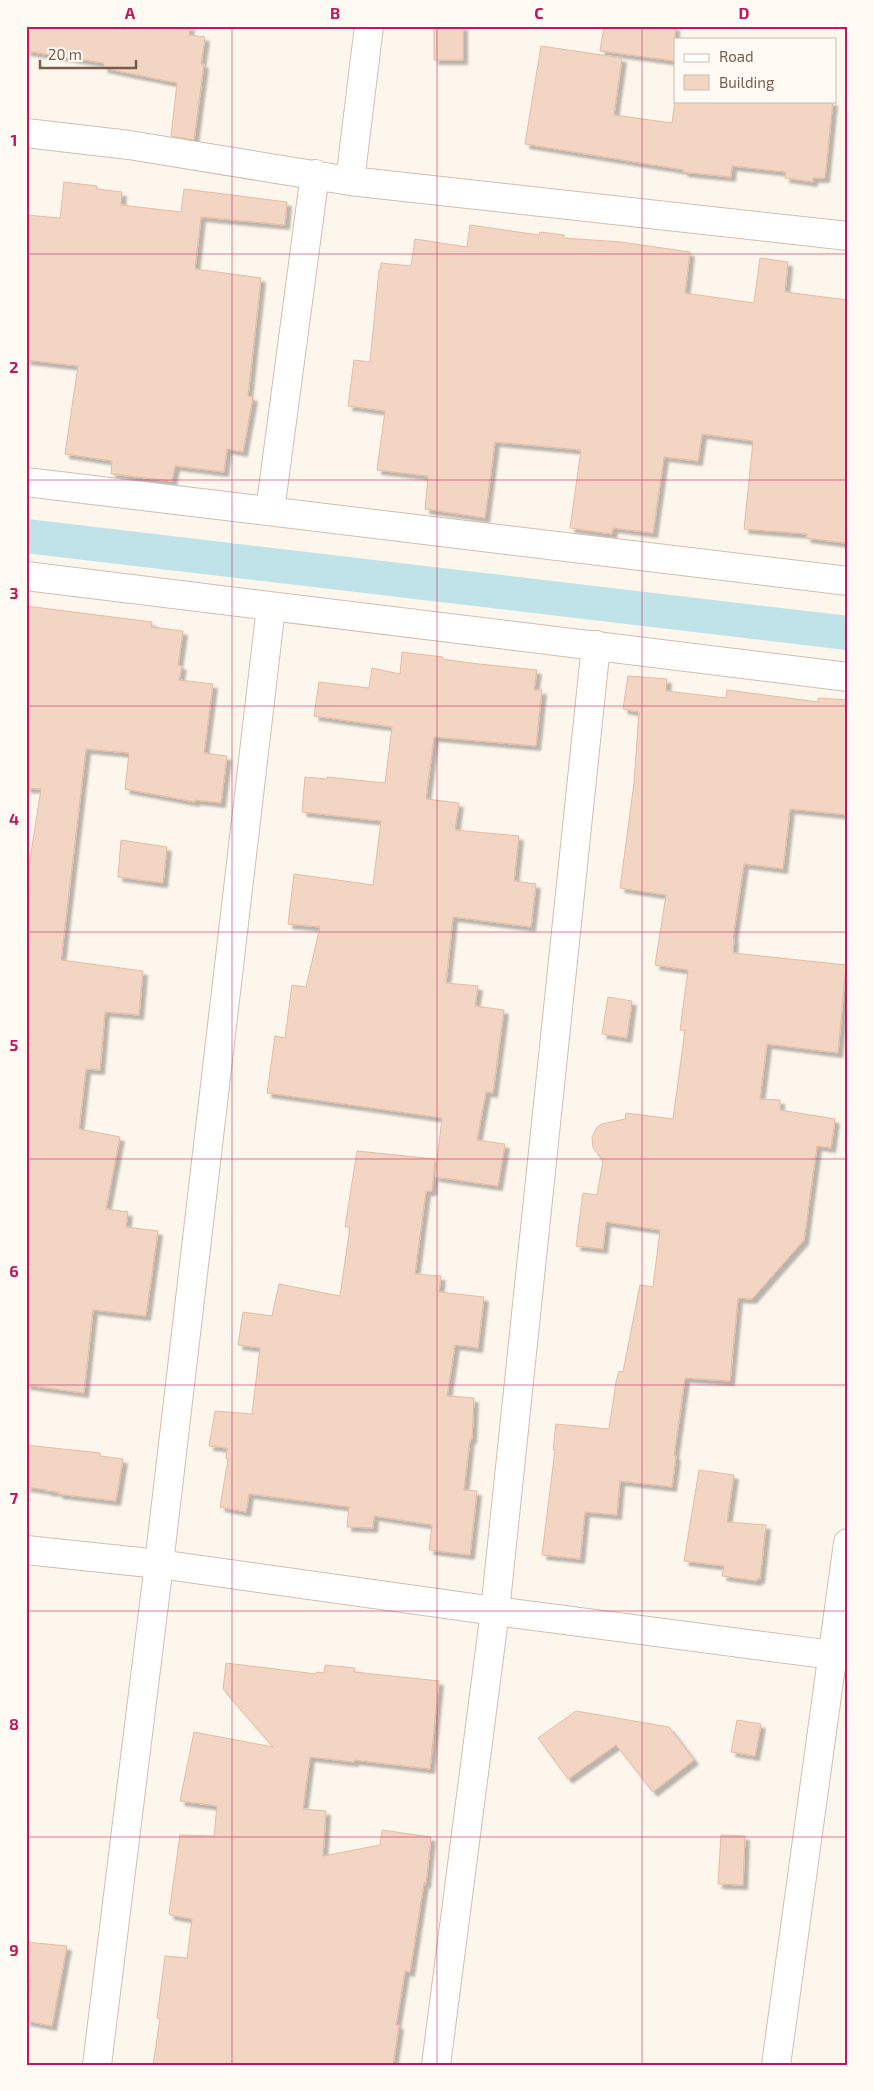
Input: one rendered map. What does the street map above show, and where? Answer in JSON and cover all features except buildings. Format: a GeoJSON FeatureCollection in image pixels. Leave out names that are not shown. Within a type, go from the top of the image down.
{"type":"FeatureCollection","features":[{"type":"Feature","properties":{"kind":"street"},"geometry":{"type":"LineString","coordinates":[[350,181],[369,26]]}},
{"type":"Feature","properties":{"kind":"street"},"geometry":{"type":"LineString","coordinates":[[26,133],[129,145],[350,181],[848,236]]}},
{"type":"Feature","properties":{"kind":"street"},"geometry":{"type":"LineString","coordinates":[[270,511],[315,174]]}},
{"type":"Feature","properties":{"kind":"street"},"geometry":{"type":"LineString","coordinates":[[26,482],[848,581]]}},
{"type":"Feature","properties":{"kind":"street"},"geometry":{"type":"LineString","coordinates":[[26,576],[271,608],[596,645],[848,677]]}},
{"type":"Feature","properties":{"kind":"street"},"geometry":{"type":"LineString","coordinates":[[97,2065],[160,1564],[271,608]]}},
{"type":"Feature","properties":{"kind":"street"},"geometry":{"type":"LineString","coordinates":[[436,2065],[495,1612],[596,645]]}},
{"type":"Feature","properties":{"kind":"street"},"geometry":{"type":"LineString","coordinates":[[776,2065],[840,1656],[848,1542]]}},
{"type":"Feature","properties":{"kind":"street"},"geometry":{"type":"LineString","coordinates":[[26,1550],[160,1564],[495,1612],[840,1656]]}},
{"type":"Feature","properties":{"kind":"waterway"},"geometry":{"type":"LineString","coordinates":[[26,536],[848,633]]}}]}
